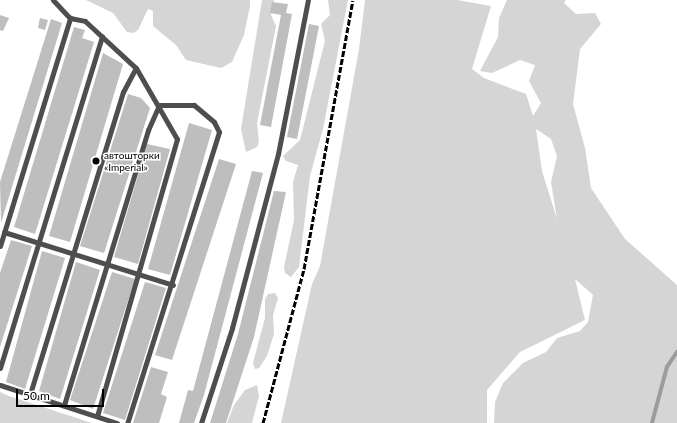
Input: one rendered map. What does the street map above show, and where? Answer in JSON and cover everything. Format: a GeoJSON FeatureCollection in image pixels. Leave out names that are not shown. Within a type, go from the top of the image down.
{"type":"FeatureCollection","features":[{"type":"Feature","properties":{"kind":"lane"},"geometry":{"type":"LineString","coordinates":[[53,0],[70,18],[86,21],[136,68],[159,105],[177,139],[140,274],[97,416]]}},
{"type":"Feature","properties":{"kind":"lane"},"geometry":{"type":"LineString","coordinates":[[201,423],[232,328],[278,154],[308,0]]}},
{"type":"Feature","properties":{"kind":"lane"},"geometry":{"type":"LineString","coordinates":[[0,246],[70,18]]}},
{"type":"Feature","properties":{"kind":"lane"},"geometry":{"type":"LineString","coordinates":[[0,368],[40,242],[102,36]]}},
{"type":"Feature","properties":{"kind":"lane"},"geometry":{"type":"LineString","coordinates":[[30,394],[123,92],[136,68]]}},
{"type":"Feature","properties":{"kind":"lane"},"geometry":{"type":"LineString","coordinates":[[64,405],[107,263],[132,173],[159,105]]}},
{"type":"Feature","properties":{"kind":"lane"},"geometry":{"type":"LineString","coordinates":[[127,423],[174,285],[219,132],[214,122],[194,105],[159,105]]}},
{"type":"Feature","properties":{"kind":"lane"},"geometry":{"type":"LineString","coordinates":[[4,232],[73,252],[174,285]]}},
{"type":"Feature","properties":{"kind":"lane"},"geometry":{"type":"LineString","coordinates":[[0,385],[117,423]]}},
{"type":"Feature","properties":{"kind":"shaded area"},"geometry":{"type":"Polygon","coordinates":[[[86,0],[250,0],[250,6],[244,35],[232,62],[221,68],[186,60],[176,45],[153,26],[153,11],[148,9],[138,30],[133,33],[127,32],[113,13],[86,0]]]}},
{"type":"Feature","properties":{"kind":"shaded area"},"geometry":{"type":"Polygon","coordinates":[[[262,0],[274,0],[271,15],[276,26],[257,123],[259,142],[257,147],[246,152],[241,129],[262,0]]]}},
{"type":"Feature","properties":{"kind":"shaded area"},"geometry":{"type":"Polygon","coordinates":[[[328,0],[348,0],[323,129],[310,176],[299,267],[291,277],[285,273],[284,267],[294,220],[293,182],[298,165],[286,161],[283,156],[300,140],[325,41],[321,24],[330,15],[328,0]]]}},
{"type":"Feature","properties":{"kind":"shaded area"},"geometry":{"type":"Polygon","coordinates":[[[365,0],[457,0],[491,6],[472,69],[484,78],[526,94],[533,116],[541,103],[529,81],[535,65],[520,60],[492,73],[480,71],[498,37],[499,18],[507,0],[566,0],[564,3],[576,14],[595,13],[601,24],[580,49],[573,104],[585,148],[591,188],[625,239],[677,285],[677,423],[494,423],[495,402],[503,383],[523,363],[546,352],[557,338],[580,331],[588,322],[593,295],[575,279],[585,320],[520,352],[487,390],[487,423],[281,423],[312,284],[320,266],[359,49],[365,0]],[[536,129],[542,171],[557,219],[551,182],[557,156],[551,139],[536,129]]]}},
{"type":"Feature","properties":{"kind":"shaded area"},"geometry":{"type":"Polygon","coordinates":[[[275,293],[278,298],[273,315],[274,334],[267,356],[259,368],[255,369],[253,363],[265,318],[265,299],[268,294],[275,293]]]}},
{"type":"Feature","properties":{"kind":"shaded area"},"geometry":{"type":"Polygon","coordinates":[[[257,385],[259,396],[252,423],[227,423],[234,405],[245,390],[257,385]]]}},
{"type":"Feature","properties":{"kind":"shaded area"},"geometry":{"type":"Polygon","coordinates":[[[0,392],[9,396],[92,423],[0,423],[0,392]]]}},
{"type":"Feature","properties":{"kind":"building"},"geometry":{"type":"Polygon","coordinates":[[[272,2],[288,4],[286,13],[292,14],[271,127],[260,125],[281,15],[270,13],[272,2]]]}},
{"type":"Feature","properties":{"kind":"building"},"geometry":{"type":"Polygon","coordinates":[[[0,15],[9,18],[3,31],[0,30],[0,15]]]}},
{"type":"Feature","properties":{"kind":"building"},"geometry":{"type":"Polygon","coordinates":[[[40,18],[48,20],[45,30],[38,28],[40,18]]]}},
{"type":"Feature","properties":{"kind":"building"},"geometry":{"type":"Polygon","coordinates":[[[51,19],[62,23],[1,223],[0,182],[51,19]]]}},
{"type":"Feature","properties":{"kind":"building"},"geometry":{"type":"Polygon","coordinates":[[[309,24],[319,26],[297,139],[287,137],[309,24]]]}},
{"type":"Feature","properties":{"kind":"building"},"geometry":{"type":"Polygon","coordinates":[[[74,27],[85,30],[82,38],[94,42],[35,234],[14,227],[74,27]]]}},
{"type":"Feature","properties":{"kind":"building"},"geometry":{"type":"Polygon","coordinates":[[[103,53],[123,64],[70,242],[49,236],[103,53]]]}},
{"type":"Feature","properties":{"kind":"building"},"geometry":{"type":"Polygon","coordinates":[[[128,94],[141,98],[150,108],[104,253],[80,246],[128,94]]]}},
{"type":"Feature","properties":{"kind":"building"},"geometry":{"type":"Polygon","coordinates":[[[189,123],[212,130],[170,275],[148,269],[189,123]]]}},
{"type":"Feature","properties":{"kind":"building"},"geometry":{"type":"Polygon","coordinates":[[[147,144],[170,149],[138,264],[114,257],[147,144]]]}},
{"type":"Feature","properties":{"kind":"building"},"geometry":{"type":"Polygon","coordinates":[[[219,159],[236,164],[172,360],[155,355],[219,159]]]}},
{"type":"Feature","properties":{"kind":"building"},"geometry":{"type":"Polygon","coordinates":[[[252,171],[263,173],[204,395],[194,423],[179,423],[188,390],[193,391],[252,171]]]}},
{"type":"Feature","properties":{"kind":"building"},"geometry":{"type":"Polygon","coordinates":[[[274,191],[286,192],[254,337],[226,423],[210,423],[238,334],[274,191]]]}},
{"type":"Feature","properties":{"kind":"building"},"geometry":{"type":"Polygon","coordinates":[[[11,240],[32,246],[0,347],[0,273],[11,240]]]}},
{"type":"Feature","properties":{"kind":"building"},"geometry":{"type":"Polygon","coordinates":[[[42,251],[65,258],[25,389],[6,382],[42,251]]]}},
{"type":"Feature","properties":{"kind":"building"},"geometry":{"type":"Polygon","coordinates":[[[76,262],[100,270],[60,399],[39,391],[76,262]]]}},
{"type":"Feature","properties":{"kind":"building"},"geometry":{"type":"Polygon","coordinates":[[[112,272],[135,279],[93,409],[70,400],[112,272]]]}},
{"type":"Feature","properties":{"kind":"building"},"geometry":{"type":"Polygon","coordinates":[[[145,282],[166,288],[125,420],[103,413],[145,282]]]}},
{"type":"Feature","properties":{"kind":"building"},"geometry":{"type":"Polygon","coordinates":[[[151,367],[168,372],[161,394],[167,397],[159,423],[133,423],[151,367]]]}},
{"type":"Feature","properties":{"kind":"waterway"},"geometry":{"type":"LineString","coordinates":[[652,423],[667,367],[677,352]]}},
{"type":"Feature","properties":{"kind":"railway"},"geometry":{"type":"LineString","coordinates":[[263,423],[304,269],[353,0]]}},
{"type":"Feature","properties":{"kind":"place","name":"автошторки «Imperial»"},"geometry":{"type":"Point","coordinates":[96,161]}}]}
